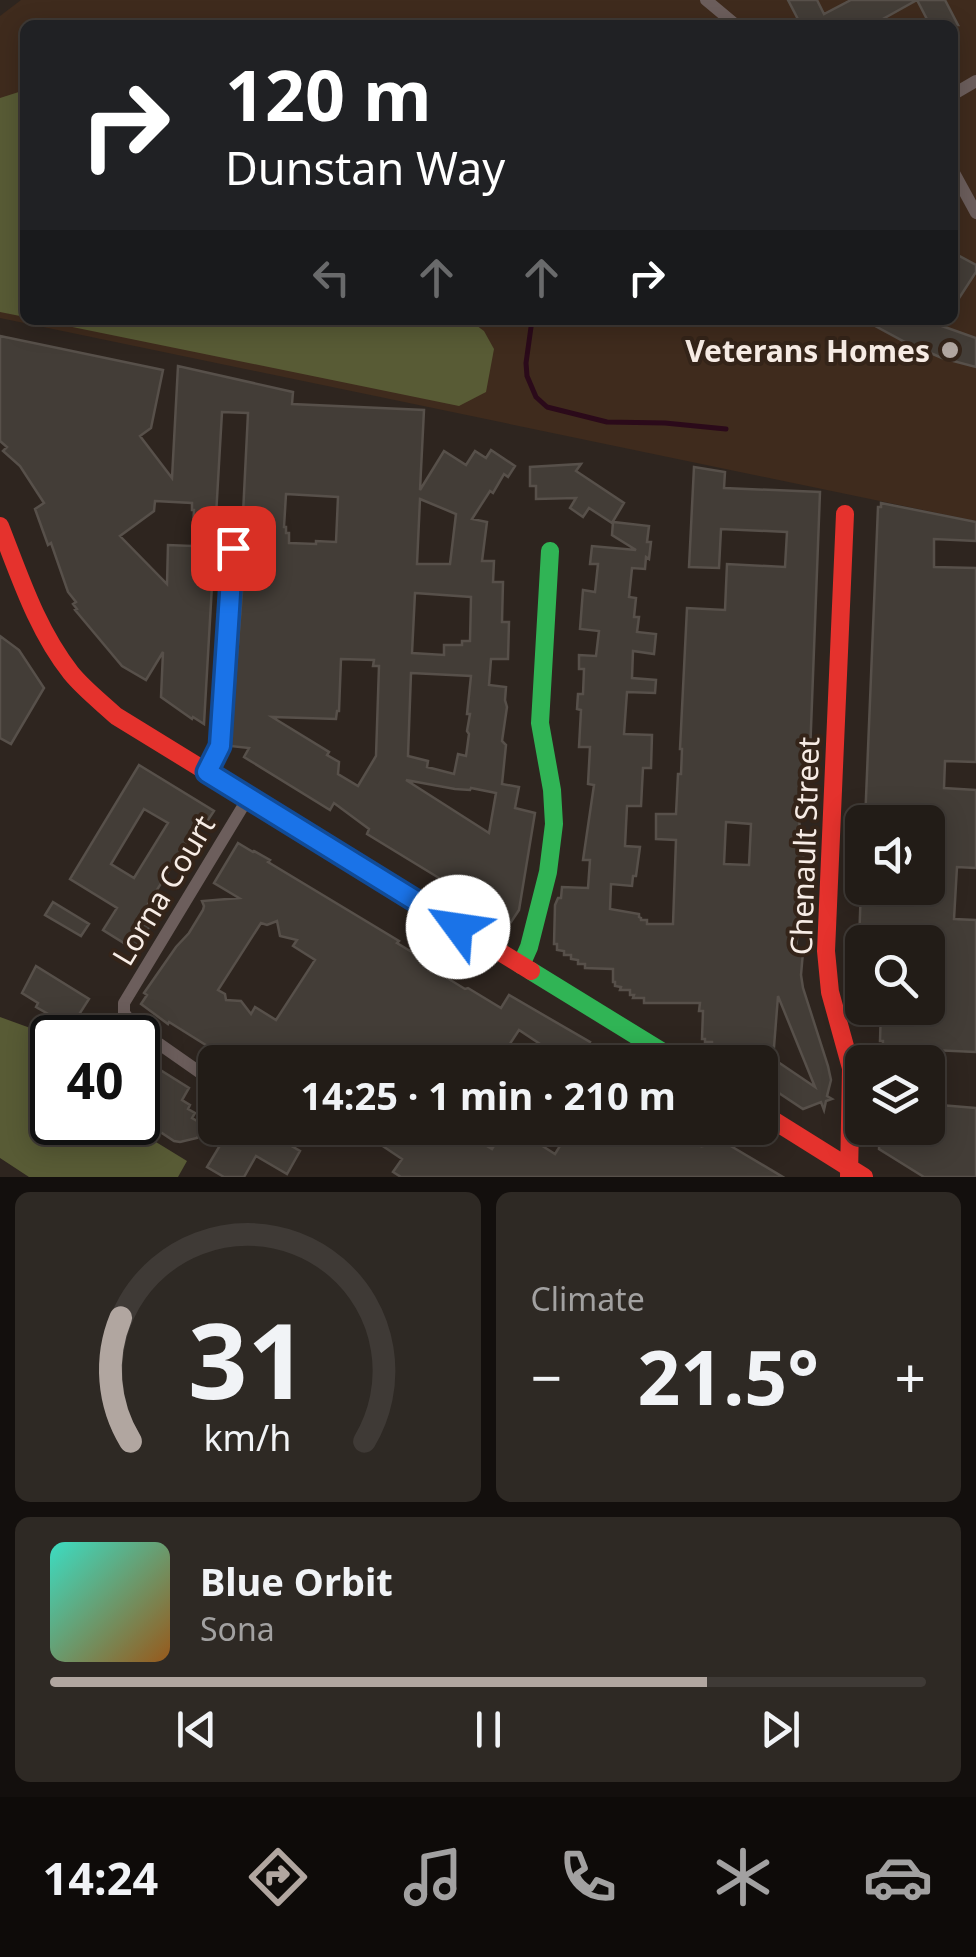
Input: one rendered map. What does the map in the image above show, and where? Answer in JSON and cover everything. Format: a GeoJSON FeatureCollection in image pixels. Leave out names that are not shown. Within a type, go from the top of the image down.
{"type":"FeatureCollection","features":[{"type":"Feature","properties":{"kind":"street"},"geometry":{"type":"LineString","coordinates":[[706,0],[730,20]]}},
{"type":"Feature","properties":{"kind":"street"},"geometry":{"type":"LineString","coordinates":[[958,180],[976,213]]}},
{"type":"Feature","properties":{"kind":"street","name":"Chenault Street"},"geometry":{"type":"LineString","coordinates":[[845,514],[826,975],[851,1068],[854,1174]]}},
{"type":"Feature","properties":{"kind":"street"},"geometry":{"type":"LineString","coordinates":[[0,526],[31,608],[72,675],[116,716],[651,1045]]}},
{"type":"Feature","properties":{"kind":"street"},"geometry":{"type":"LineString","coordinates":[[207,772],[220,746],[233,548]]}},
{"type":"Feature","properties":{"kind":"street"},"geometry":{"type":"LineString","coordinates":[[521,965],[530,947],[548,872],[554,824],[540,712],[550,552]]}},
{"type":"Feature","properties":{"kind":"street","name":"Lorna Court"},"geometry":{"type":"LineString","coordinates":[[198,1070],[135,1027],[124,1014],[124,1003],[248,798]]}},
{"type":"Feature","properties":{"kind":"street"},"geometry":{"type":"LineString","coordinates":[[778,1124],[854,1174]]}},
{"type":"Feature","properties":{"kind":"shaded area"},"geometry":{"type":"Polygon","coordinates":[[[21,0],[976,0],[976,521],[34,325],[958,325],[958,20],[20,20],[20,322],[0,318],[0,16],[21,0]]]}},
{"type":"Feature","properties":{"kind":"green space"},"geometry":{"type":"Polygon","coordinates":[[[20,92],[20,316],[0,312],[0,98],[20,92]]]}},
{"type":"Feature","properties":{"kind":"green space"},"geometry":{"type":"Polygon","coordinates":[[[62,325],[476,325],[494,349],[486,392],[459,406],[62,325]]]}},
{"type":"Feature","properties":{"kind":"green space"},"geometry":{"type":"Polygon","coordinates":[[[0,1017],[30,1028],[30,1145],[160,1144],[187,1161],[178,1177],[29,1177],[0,1158],[0,1017]]]}},
{"type":"Feature","properties":{"kind":"building"},"geometry":{"type":"Polygon","coordinates":[[[788,0],[817,0],[824,14],[851,0],[917,0],[881,20],[798,20],[788,0]]]}},
{"type":"Feature","properties":{"kind":"building"},"geometry":{"type":"Polygon","coordinates":[[[917,0],[945,0],[955,20],[927,20],[917,0]]]}},
{"type":"Feature","properties":{"kind":"building","name":"Veterans Homes"},"geometry":{"type":"Polygon","coordinates":[[[958,255],[976,265],[976,272],[958,300],[958,255]]]}},
{"type":"Feature","properties":{"kind":"building","name":"Veterans Homes"},"geometry":{"type":"Polygon","coordinates":[[[873,325],[943,325],[976,338],[976,367],[942,358],[873,325]]]}},
{"type":"Feature","properties":{"kind":"building"},"geometry":{"type":"Polygon","coordinates":[[[0,336],[163,370],[151,428],[140,436],[172,478],[178,366],[293,392],[292,404],[424,410],[420,490],[444,451],[466,465],[475,451],[486,458],[491,450],[515,466],[508,477],[504,474],[493,493],[490,491],[472,519],[487,522],[482,561],[494,561],[493,582],[503,582],[502,622],[509,622],[508,659],[491,659],[489,685],[506,687],[502,784],[519,787],[515,808],[535,813],[519,910],[511,922],[367,834],[369,829],[334,803],[330,810],[244,757],[249,748],[230,746],[246,541],[262,540],[263,515],[243,514],[248,413],[222,412],[204,724],[161,697],[163,652],[146,680],[122,666],[75,610],[76,602],[68,592],[35,509],[44,503],[20,466],[3,451],[7,447],[0,441],[0,336]],[[286,494],[284,527],[289,543],[336,542],[338,497],[286,494]],[[420,499],[417,564],[450,564],[456,514],[420,499]],[[155,501],[154,511],[120,536],[167,584],[168,545],[192,546],[192,503],[155,501]],[[415,593],[412,653],[444,655],[444,645],[470,641],[471,597],[415,593]],[[341,659],[336,719],[272,717],[329,752],[327,755],[339,762],[338,774],[358,786],[376,756],[379,666],[373,666],[374,660],[341,659]],[[411,673],[408,756],[428,761],[427,767],[454,774],[458,754],[466,756],[471,676],[411,673]],[[406,780],[489,833],[496,793],[455,789],[406,780]]]}},
{"type":"Feature","properties":{"kind":"building"},"geometry":{"type":"Polygon","coordinates":[[[581,464],[576,471],[624,503],[612,523],[589,508],[583,517],[570,508],[576,498],[536,499],[536,486],[530,486],[530,467],[581,464]]]}},
{"type":"Feature","properties":{"kind":"building"},"geometry":{"type":"Polygon","coordinates":[[[694,467],[725,472],[724,488],[820,492],[810,754],[807,787],[801,787],[799,835],[805,835],[796,952],[803,952],[803,988],[831,1080],[827,1096],[832,1099],[826,1101],[824,1110],[821,1102],[803,1109],[778,1092],[778,1062],[815,1087],[778,996],[774,1045],[712,1045],[702,1039],[700,1003],[644,1003],[644,998],[633,998],[630,990],[615,986],[613,969],[585,968],[585,964],[564,955],[554,944],[555,905],[561,898],[562,887],[588,888],[590,860],[583,860],[594,785],[588,784],[590,747],[579,747],[581,710],[577,709],[578,694],[583,694],[584,669],[579,669],[579,655],[596,656],[599,631],[580,629],[583,590],[595,592],[598,564],[590,564],[592,546],[636,550],[612,535],[613,522],[649,526],[649,559],[646,557],[645,569],[632,568],[629,597],[636,598],[637,632],[656,634],[654,654],[633,651],[632,678],[656,680],[655,693],[627,692],[624,734],[652,735],[651,768],[643,768],[641,806],[627,806],[625,846],[640,847],[636,876],[632,886],[611,884],[610,909],[639,914],[647,924],[673,924],[676,840],[656,839],[656,814],[676,814],[687,608],[725,610],[727,564],[785,567],[787,532],[721,529],[719,568],[689,567],[694,467]],[[726,822],[724,864],[749,865],[751,824],[726,822]]]}},
{"type":"Feature","properties":{"kind":"building"},"geometry":{"type":"Polygon","coordinates":[[[881,503],[976,522],[976,541],[934,539],[934,567],[976,568],[976,762],[945,761],[944,788],[976,790],[976,868],[957,867],[954,919],[976,920],[976,1052],[945,1051],[945,1045],[883,1045],[880,1025],[945,1025],[945,925],[860,925],[860,905],[945,905],[945,805],[866,805],[881,503]]]}},
{"type":"Feature","properties":{"kind":"building"},"geometry":{"type":"Polygon","coordinates":[[[0,636],[19,650],[44,688],[11,744],[0,738],[0,636]]]}},
{"type":"Feature","properties":{"kind":"building"},"geometry":{"type":"Polygon","coordinates":[[[139,765],[214,811],[204,826],[199,823],[138,920],[149,927],[135,950],[103,930],[117,908],[70,879],[139,765]],[[144,809],[111,864],[134,878],[168,823],[144,809]]]}},
{"type":"Feature","properties":{"kind":"building"},"geometry":{"type":"Polygon","coordinates":[[[238,843],[399,941],[430,963],[431,968],[465,989],[501,1008],[509,995],[590,1042],[542,1045],[519,1030],[509,1045],[206,1045],[141,1004],[147,995],[144,993],[203,910],[202,901],[239,898],[214,883],[238,843]],[[277,921],[261,923],[218,990],[226,1000],[241,1001],[251,1014],[255,1007],[276,1020],[315,960],[293,946],[297,940],[280,936],[277,921]]]}},
{"type":"Feature","properties":{"kind":"building"},"geometry":{"type":"Polygon","coordinates":[[[53,902],[89,924],[81,936],[45,915],[53,902]]]}},
{"type":"Feature","properties":{"kind":"building"},"geometry":{"type":"Polygon","coordinates":[[[36,966],[89,999],[79,1015],[50,1015],[22,993],[36,966]]]}},
{"type":"Feature","properties":{"kind":"building"},"geometry":{"type":"Polygon","coordinates":[[[160,1070],[189,1088],[182,1100],[190,1105],[188,1109],[195,1113],[192,1118],[198,1122],[197,1138],[174,1141],[160,1132],[160,1070]]]}},
{"type":"Feature","properties":{"kind":"building"},"geometry":{"type":"Polygon","coordinates":[[[945,1105],[976,1108],[976,1177],[924,1177],[879,1149],[879,1145],[945,1145],[945,1105]]]}},
{"type":"Feature","properties":{"kind":"building"},"geometry":{"type":"Polygon","coordinates":[[[220,1145],[290,1145],[300,1151],[287,1174],[256,1156],[244,1177],[224,1177],[207,1167],[220,1145]]]}},
{"type":"Feature","properties":{"kind":"building"},"geometry":{"type":"Polygon","coordinates":[[[381,1145],[485,1145],[492,1149],[494,1145],[541,1145],[555,1154],[561,1145],[729,1145],[783,1177],[401,1177],[393,1172],[402,1159],[381,1145]]]}},
{"type":"Feature","properties":{"kind":"waterway"},"geometry":{"type":"LineString","coordinates":[[531,325],[527,376],[536,397],[547,407],[607,422],[726,429]]}},
{"type":"Feature","properties":{"kind":"traffic: fast"},"geometry":{"type":"LineString","coordinates":[[521,965],[548,872],[554,824],[540,723],[550,551]]}},
{"type":"Feature","properties":{"kind":"traffic: fast"},"geometry":{"type":"LineString","coordinates":[[531,971],[651,1045]]}},
{"type":"Feature","properties":{"kind":"traffic: jam"},"geometry":{"type":"LineString","coordinates":[[845,514],[826,951],[830,992],[851,1068],[849,1177]]}},
{"type":"Feature","properties":{"kind":"traffic: jam"},"geometry":{"type":"LineString","coordinates":[[0,526],[48,639],[76,679],[116,716],[531,971]]}},
{"type":"Feature","properties":{"kind":"traffic: jam"},"geometry":{"type":"LineString","coordinates":[[778,1123],[864,1177]]}},
{"type":"Feature","properties":{"kind":"place","name":"Veterans Homes"},"geometry":{"type":"Point","coordinates":[950,350]}},
{"type":"Feature","properties":{"kind":"route"},"geometry":{"type":"LineString","coordinates":[[233,548],[220,746],[207,772],[458,927]]}}]}
